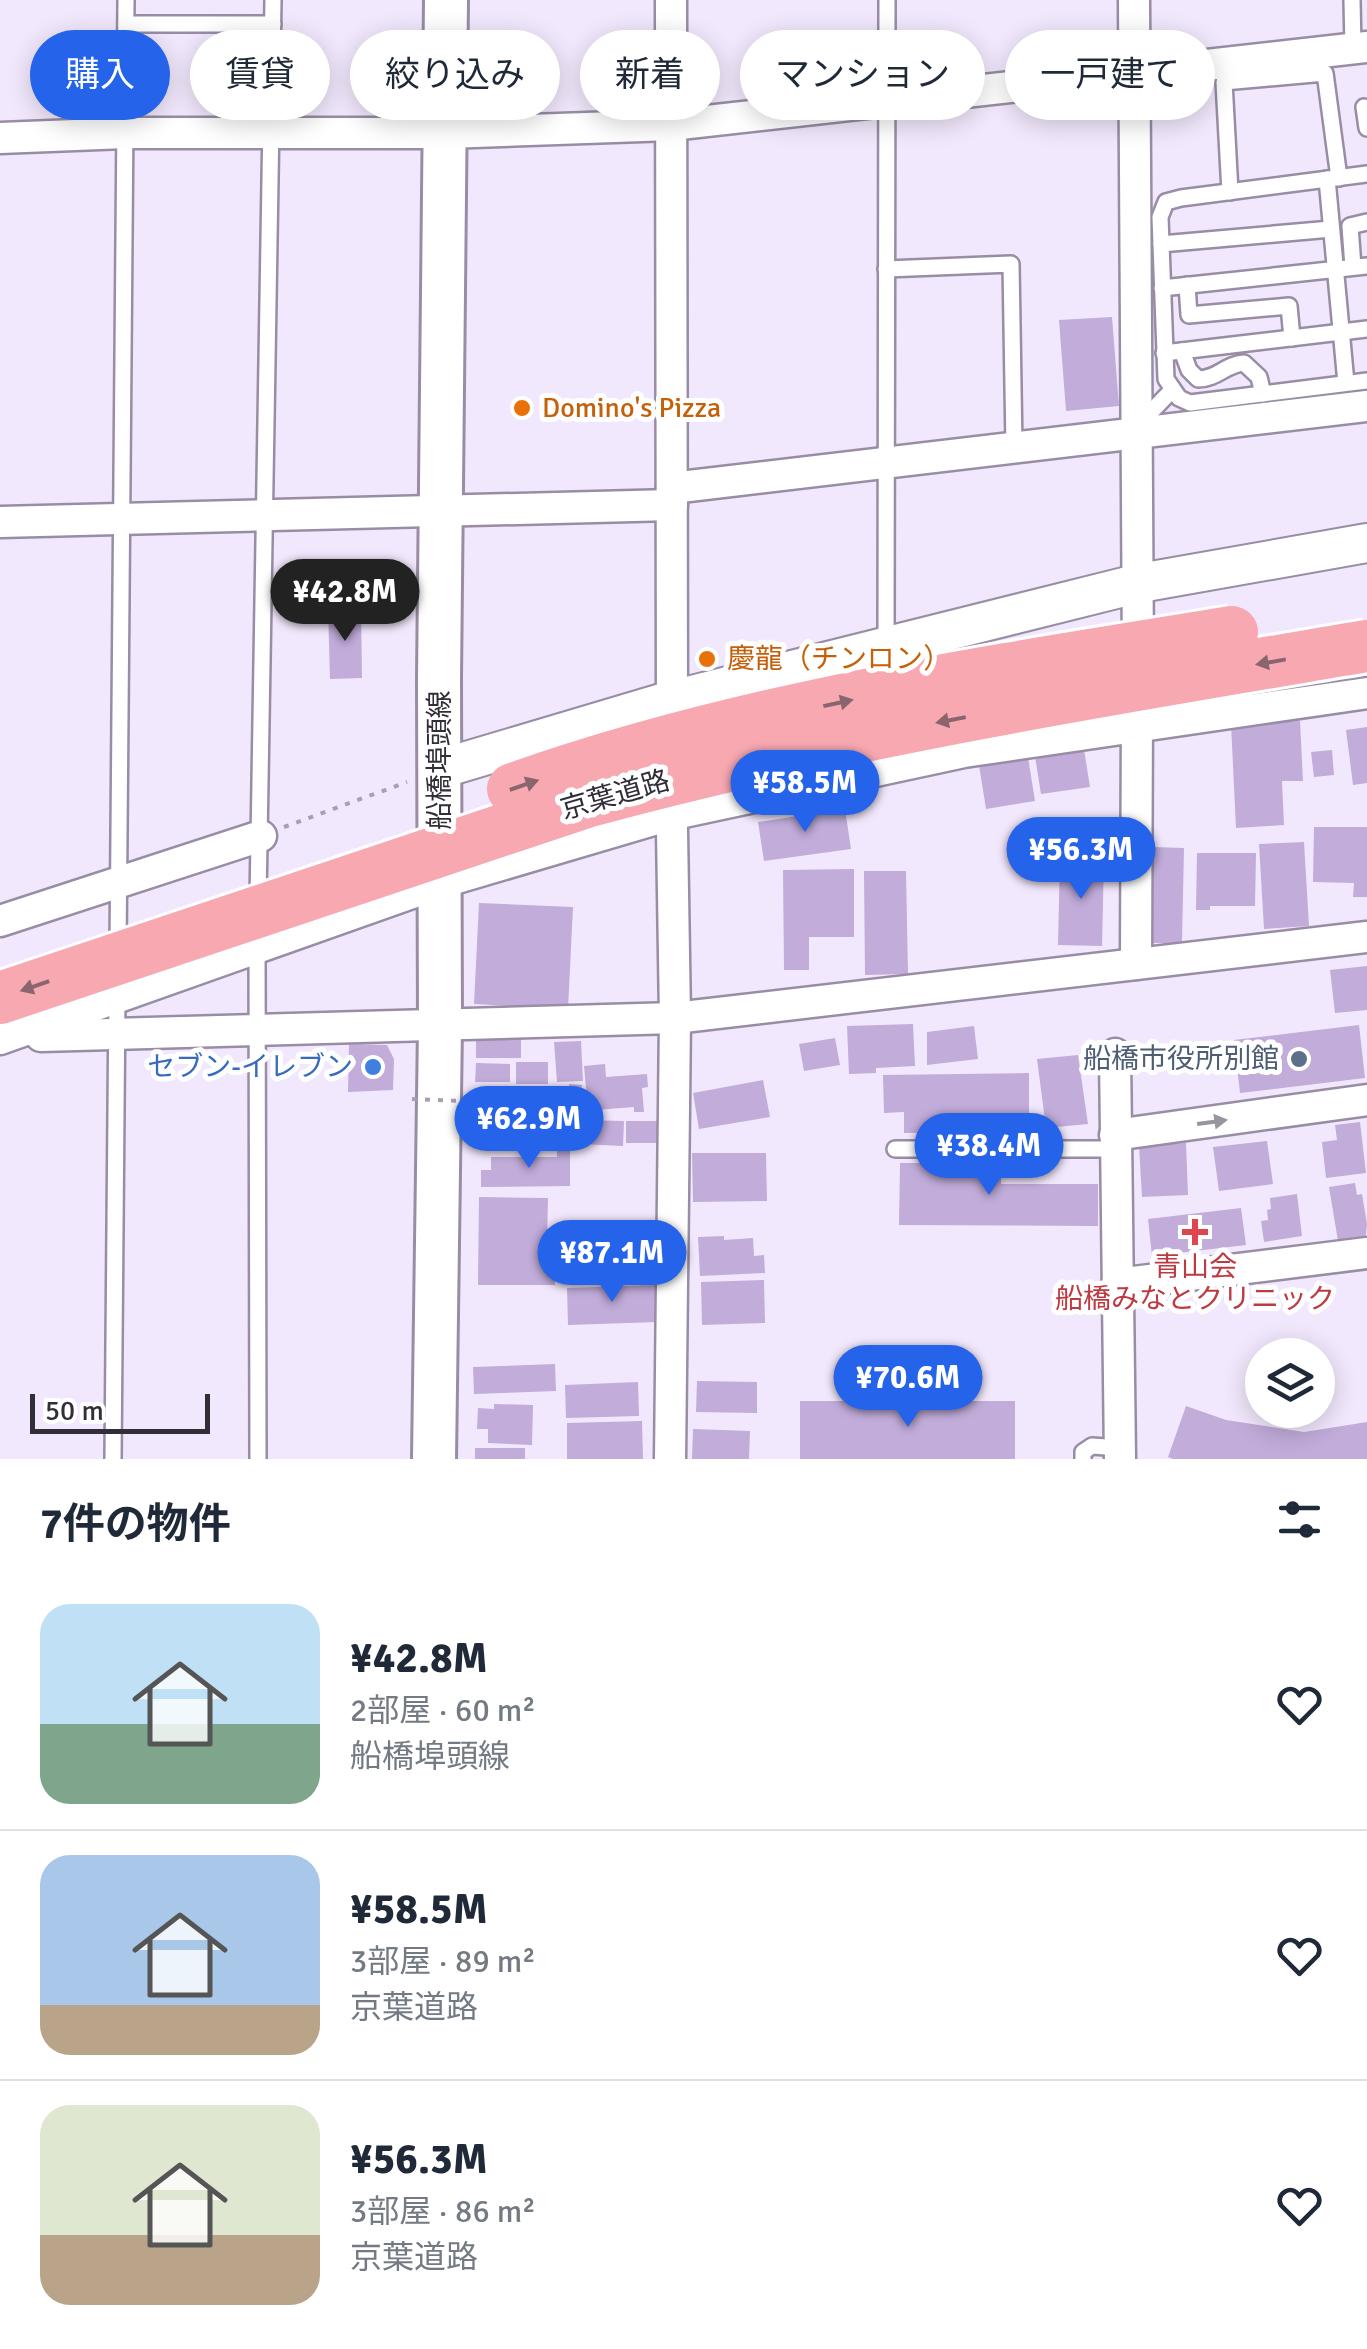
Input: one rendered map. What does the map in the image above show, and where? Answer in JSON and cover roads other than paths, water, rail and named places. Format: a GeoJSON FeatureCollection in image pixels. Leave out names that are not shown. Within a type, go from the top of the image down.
{"type":"FeatureCollection","features":[{"type":"Feature","properties":{"kind":"highway","name":"京葉道路"},"geometry":{"type":"LineString","coordinates":[[0,961],[311,860],[589,762],[878,694],[1367,610]]}},
{"type":"Feature","properties":{"kind":"highway","name":"京葉道路"},"geometry":{"type":"LineString","coordinates":[[3,1024],[586,802],[682,776],[896,730],[1367,646]]}},
{"type":"Feature","properties":{"kind":"main road","name":"船橋埠頭線"},"geometry":{"type":"LineString","coordinates":[[434,1459],[446,0]]}},
{"type":"Feature","properties":{"kind":"street"},"geometry":{"type":"LineString","coordinates":[[670,1459],[675,1018],[670,815],[671,0]]}},
{"type":"Feature","properties":{"kind":"street"},"geometry":{"type":"LineString","coordinates":[[1134,0],[1134,30]]}},
{"type":"Feature","properties":{"kind":"street"},"geometry":{"type":"LineString","coordinates":[[1215,65],[1360,48]]}},
{"type":"Feature","properties":{"kind":"street"},"geometry":{"type":"LineString","coordinates":[[0,138],[125,133],[446,133],[671,124],[740,116]]}},
{"type":"Feature","properties":{"kind":"street"},"geometry":{"type":"LineString","coordinates":[[1134,120],[1140,583],[1136,964]]}},
{"type":"Feature","properties":{"kind":"street"},"geometry":{"type":"LineString","coordinates":[[0,522],[442,510],[672,497],[885,463],[1014,448],[1135,424],[1357,395]]}},
{"type":"Feature","properties":{"kind":"street"},"geometry":{"type":"LineString","coordinates":[[440,769],[672,700],[1140,583],[1367,543]]}},
{"type":"Feature","properties":{"kind":"street"},"geometry":{"type":"LineString","coordinates":[[3,1024],[117,1000],[440,883],[670,815],[964,752],[1367,694]]}},
{"type":"Feature","properties":{"kind":"street"},"geometry":{"type":"LineString","coordinates":[[0,921],[261,836]]}},
{"type":"Feature","properties":{"kind":"street"},"geometry":{"type":"LineString","coordinates":[[3,1024],[117,1034],[675,1018],[1367,937]]}},
{"type":"Feature","properties":{"kind":"street"},"geometry":{"type":"LineString","coordinates":[[1115,1054],[1120,1453]]}},
{"type":"Feature","properties":{"kind":"street"},"geometry":{"type":"LineString","coordinates":[[1115,1142],[1367,1100]]}},
{"type":"Feature","properties":{"kind":"street"},"geometry":{"type":"LineString","coordinates":[[1118,1284],[1367,1253]]}},
{"type":"Feature","properties":{"kind":"lane"},"geometry":{"type":"LineString","coordinates":[[113,1459],[126,0]]}},
{"type":"Feature","properties":{"kind":"lane"},"geometry":{"type":"LineString","coordinates":[[258,1459],[255,1030],[273,0]]}},
{"type":"Feature","properties":{"kind":"lane"},"geometry":{"type":"LineString","coordinates":[[887,0],[887,30]]}},
{"type":"Feature","properties":{"kind":"lane"},"geometry":{"type":"LineString","coordinates":[[1352,0],[1360,48]]}},
{"type":"Feature","properties":{"kind":"lane"},"geometry":{"type":"LineString","coordinates":[[126,24],[273,24]]}},
{"type":"Feature","properties":{"kind":"lane"},"geometry":{"type":"LineString","coordinates":[[1230,192],[1224,82],[1325,72],[1333,179],[1331,229],[1341,332],[1357,395]]}},
{"type":"Feature","properties":{"kind":"lane"},"geometry":{"type":"LineString","coordinates":[[1364,107],[1367,128]]}},
{"type":"Feature","properties":{"kind":"lane"},"geometry":{"type":"LineString","coordinates":[[886,649],[888,120]]}},
{"type":"Feature","properties":{"kind":"lane"},"geometry":{"type":"LineString","coordinates":[[1357,395],[1263,394],[1190,403],[1172,390],[1166,379],[1164,353],[1160,218],[1166,202],[1367,174]]}},
{"type":"Feature","properties":{"kind":"lane"},"geometry":{"type":"LineString","coordinates":[[1162,288],[1360,266],[1350,226],[1367,222]]}},
{"type":"Feature","properties":{"kind":"lane"},"geometry":{"type":"LineString","coordinates":[[1161,244],[1331,229]]}},
{"type":"Feature","properties":{"kind":"lane"},"geometry":{"type":"LineString","coordinates":[[886,269],[1010,264],[1014,448]]}},
{"type":"Feature","properties":{"kind":"lane"},"geometry":{"type":"LineString","coordinates":[[1250,278],[1254,309]]}},
{"type":"Feature","properties":{"kind":"lane"},"geometry":{"type":"LineString","coordinates":[[1187,285],[1190,315],[1289,306],[1292,338]]}},
{"type":"Feature","properties":{"kind":"lane"},"geometry":{"type":"LineString","coordinates":[[1232,311],[1236,344]]}},
{"type":"Feature","properties":{"kind":"lane"},"geometry":{"type":"LineString","coordinates":[[1164,353],[1367,329]]}},
{"type":"Feature","properties":{"kind":"lane"},"geometry":{"type":"LineString","coordinates":[[1182,351],[1189,370],[1198,379],[1244,363],[1259,377],[1263,394]]}},
{"type":"Feature","properties":{"kind":"lane"},"geometry":{"type":"LineString","coordinates":[[1357,395],[1367,381]]}},
{"type":"Feature","properties":{"kind":"lane"},"geometry":{"type":"LineString","coordinates":[[1135,424],[1172,390]]}},
{"type":"Feature","properties":{"kind":"lane"},"geometry":{"type":"LineString","coordinates":[[896,1150],[1115,1142]]}},
{"type":"Feature","properties":{"kind":"lane"},"geometry":{"type":"LineString","coordinates":[[1084,1459],[1084,1452],[1092,1446],[1120,1453]]}},
{"type":"Feature","properties":{"kind":"place","name":"Domino's Pizza"},"geometry":{"type":"Point","coordinates":[522,408]}},
{"type":"Feature","properties":{"kind":"place","name":"慶龍（チンロン）"},"geometry":{"type":"Point","coordinates":[707,659]}},
{"type":"Feature","properties":{"kind":"place","name":"船橋市役所別館"},"geometry":{"type":"Point","coordinates":[1299,1059]}},
{"type":"Feature","properties":{"kind":"place","name":"セブン-イレブン"},"geometry":{"type":"Point","coordinates":[373,1067]}},
{"type":"Feature","properties":{"kind":"place","name":"青山会 船橋みなとクリニック"},"geometry":{"type":"Point","coordinates":[1195,1232]}}]}
